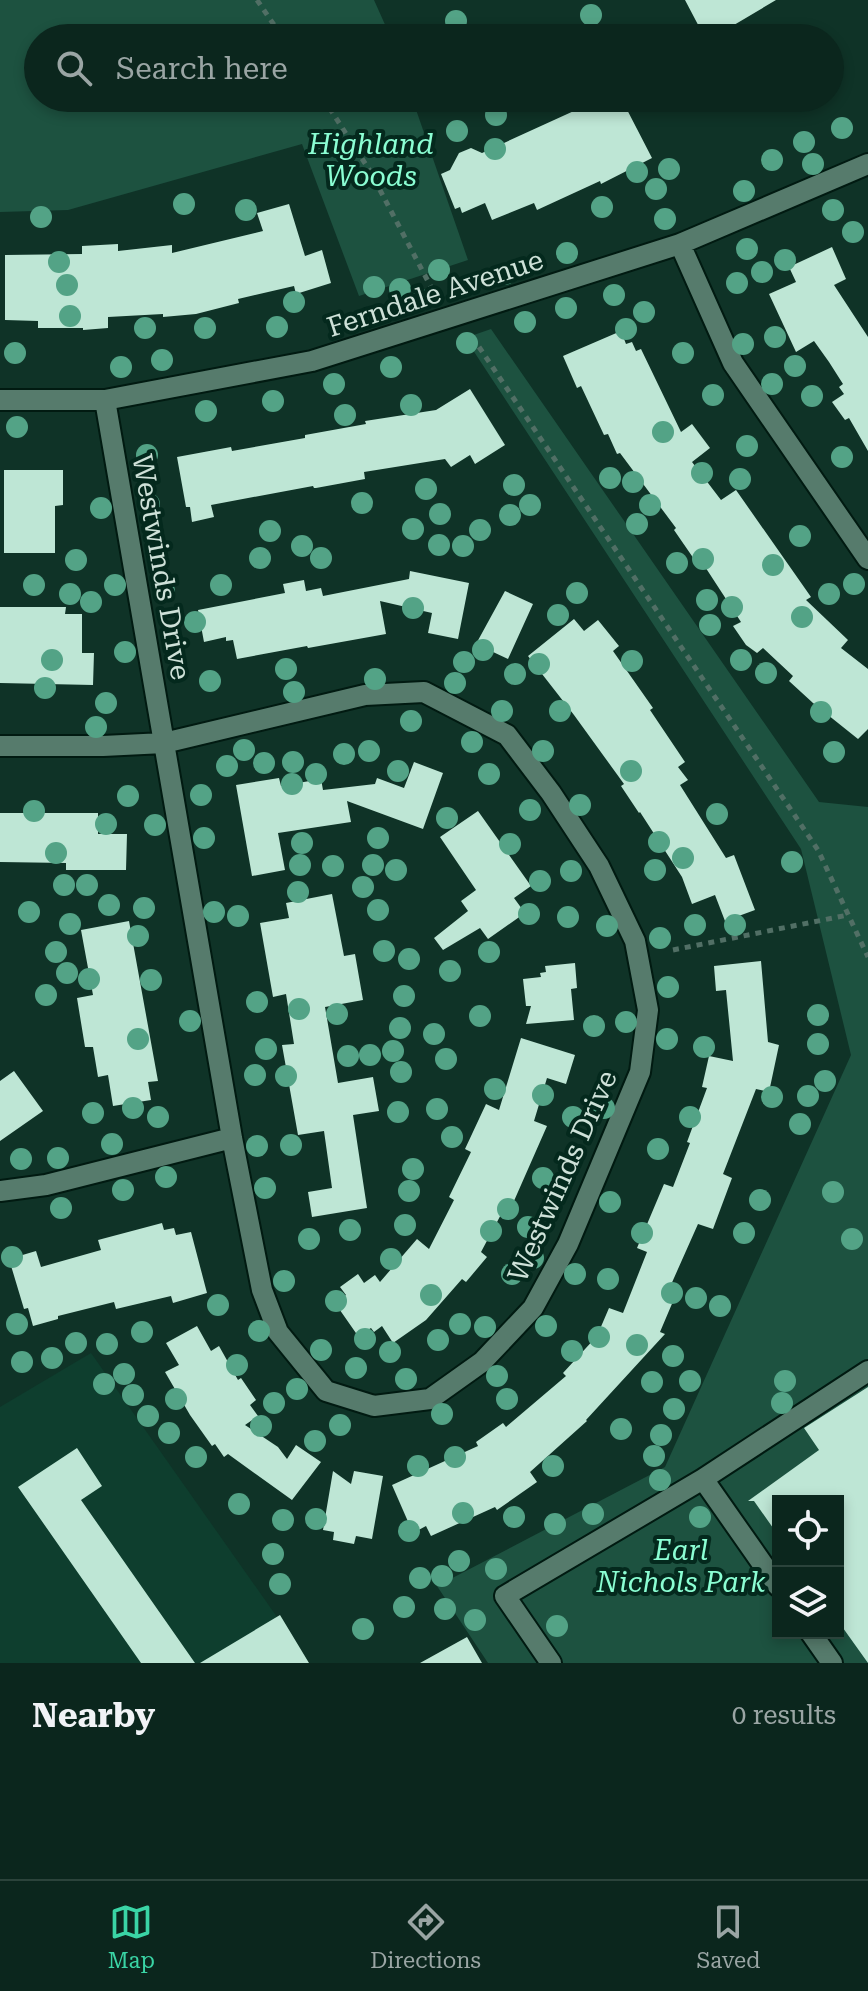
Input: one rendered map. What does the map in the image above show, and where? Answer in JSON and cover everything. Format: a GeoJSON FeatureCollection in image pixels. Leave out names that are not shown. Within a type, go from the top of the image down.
{"type":"FeatureCollection","features":[{"type":"Feature","properties":{"kind":"street","name":"Ferndale Avenue"},"geometry":{"type":"LineString","coordinates":[[0,400],[105,400],[312,361],[680,244],[868,164]]}},
{"type":"Feature","properties":{"kind":"street"},"geometry":{"type":"LineString","coordinates":[[680,244],[733,363],[868,559]]}},
{"type":"Feature","properties":{"kind":"street","name":"Westwinds Drive"},"geometry":{"type":"LineString","coordinates":[[105,400],[164,743],[232,1138],[262,1290],[278,1332],[326,1391],[374,1406],[430,1399],[482,1362],[533,1308],[568,1244],[640,1072],[648,1010],[635,941],[599,866],[551,793],[507,735],[424,692],[365,695],[164,743]]}},
{"type":"Feature","properties":{"kind":"street"},"geometry":{"type":"LineString","coordinates":[[0,746],[164,743]]}},
{"type":"Feature","properties":{"kind":"street"},"geometry":{"type":"LineString","coordinates":[[0,1191],[46,1185],[232,1138]]}},
{"type":"Feature","properties":{"kind":"street"},"geometry":{"type":"LineString","coordinates":[[551,1663],[505,1596],[703,1479],[868,1371]]}},
{"type":"Feature","properties":{"kind":"street"},"geometry":{"type":"LineString","coordinates":[[703,1479],[772,1577]]}},
{"type":"Feature","properties":{"kind":"street"},"geometry":{"type":"LineString","coordinates":[[815,1639],[832,1663]]}},
{"type":"Feature","properties":{"kind":"path"},"geometry":{"type":"LineString","coordinates":[[257,0],[273,24]]}},
{"type":"Feature","properties":{"kind":"path"},"geometry":{"type":"LineString","coordinates":[[332,112],[370,171],[431,287]]}},
{"type":"Feature","properties":{"kind":"path"},"geometry":{"type":"LineString","coordinates":[[479,347],[818,850],[868,957]]}},
{"type":"Feature","properties":{"kind":"path"},"geometry":{"type":"LineString","coordinates":[[673,950],[848,915]]}},
{"type":"Feature","properties":{"kind":"shaded area"},"geometry":{"type":"Polygon","coordinates":[[[91,1353],[308,1661],[0,1663],[0,1407],[91,1353]]]}},
{"type":"Feature","properties":{"kind":"green space","name":"Highland Woods"},"geometry":{"type":"Polygon","coordinates":[[[0,0],[374,0],[385,24],[24,24],[24,112],[417,112],[468,260],[359,296],[302,144],[68,210],[0,212],[0,0]]]}},
{"type":"Feature","properties":{"kind":"green space","name":"Earl Nichols Park"},"geometry":{"type":"Polygon","coordinates":[[[491,329],[819,802],[868,807],[868,1663],[488,1663],[437,1586],[665,1467],[851,1055],[801,849],[465,338],[491,329]]]}},
{"type":"Feature","properties":{"kind":"building"},"geometry":{"type":"Polygon","coordinates":[[[685,0],[776,0],[736,24],[698,24],[685,0]]]}},
{"type":"Feature","properties":{"kind":"building"},"geometry":{"type":"Polygon","coordinates":[[[572,112],[628,112],[652,158],[601,184],[600,181],[537,210],[534,203],[492,220],[485,203],[462,213],[460,207],[455,209],[441,174],[450,170],[459,153],[471,148],[482,153],[572,112]]]}},
{"type":"Feature","properties":{"kind":"building"},"geometry":{"type":"Polygon","coordinates":[[[289,204],[305,256],[322,250],[331,283],[296,294],[294,286],[238,299],[239,303],[196,314],[108,317],[108,328],[38,328],[38,321],[5,320],[5,255],[82,254],[82,246],[118,244],[118,251],[172,245],[172,253],[263,231],[257,213],[289,204]]]}},
{"type":"Feature","properties":{"kind":"building"},"geometry":{"type":"Polygon","coordinates":[[[832,247],[846,279],[834,285],[868,337],[868,451],[849,418],[845,420],[832,402],[844,394],[839,387],[843,384],[814,341],[796,352],[769,294],[796,282],[789,267],[832,247]]]}},
{"type":"Feature","properties":{"kind":"building"},"geometry":{"type":"Polygon","coordinates":[[[621,331],[626,344],[632,342],[636,351],[641,349],[681,432],[692,424],[710,448],[692,462],[721,500],[736,490],[811,597],[806,600],[848,640],[841,648],[868,669],[868,729],[858,739],[789,681],[793,676],[763,648],[757,653],[746,645],[733,626],[741,622],[698,556],[694,559],[674,530],[676,528],[620,453],[617,454],[608,434],[604,435],[563,356],[621,331]]]}},
{"type":"Feature","properties":{"kind":"building"},"geometry":{"type":"Polygon","coordinates":[[[470,389],[505,445],[475,464],[470,455],[451,467],[445,459],[364,472],[365,479],[211,505],[214,517],[192,522],[190,507],[186,507],[177,457],[305,438],[305,435],[366,424],[365,421],[436,410],[470,389]]]}},
{"type":"Feature","properties":{"kind":"building"},"geometry":{"type":"Polygon","coordinates":[[[4,470],[63,470],[63,505],[55,506],[55,553],[4,553],[4,470]]]}},
{"type":"Feature","properties":{"kind":"building"},"geometry":{"type":"Polygon","coordinates":[[[410,571],[469,583],[458,639],[428,633],[432,613],[380,601],[386,634],[237,659],[233,640],[226,641],[226,637],[204,642],[198,610],[285,593],[283,584],[304,580],[306,591],[321,588],[323,596],[409,579],[410,571]]]}},
{"type":"Feature","properties":{"kind":"building"},"geometry":{"type":"Polygon","coordinates":[[[505,591],[533,604],[508,659],[476,644],[505,591]]]}},
{"type":"Feature","properties":{"kind":"building"},"geometry":{"type":"Polygon","coordinates":[[[0,607],[66,607],[65,614],[82,614],[82,653],[94,653],[93,685],[0,683],[0,607]]]}},
{"type":"Feature","properties":{"kind":"building"},"geometry":{"type":"Polygon","coordinates":[[[574,619],[584,631],[598,620],[619,646],[613,651],[653,708],[650,710],[685,762],[678,767],[688,780],[680,785],[726,858],[734,855],[755,910],[725,921],[715,895],[692,904],[682,877],[621,786],[624,784],[528,656],[574,619]]]}},
{"type":"Feature","properties":{"kind":"building"},"geometry":{"type":"Polygon","coordinates":[[[414,762],[443,773],[423,829],[347,801],[351,822],[278,833],[285,870],[252,876],[236,785],[279,778],[281,786],[321,779],[323,790],[375,784],[377,778],[404,788],[414,762]]]}},
{"type":"Feature","properties":{"kind":"building"},"geometry":{"type":"Polygon","coordinates":[[[478,811],[531,886],[514,898],[525,913],[488,939],[480,928],[443,950],[434,938],[468,911],[461,901],[476,890],[440,837],[478,811]]]}},
{"type":"Feature","properties":{"kind":"building"},"geometry":{"type":"Polygon","coordinates":[[[0,813],[98,813],[98,834],[127,834],[126,870],[66,870],[66,863],[0,862],[0,813]]]}},
{"type":"Feature","properties":{"kind":"building"},"geometry":{"type":"Polygon","coordinates":[[[332,894],[344,956],[355,954],[363,1000],[325,1007],[338,1083],[373,1077],[379,1111],[353,1115],[367,1208],[312,1217],[308,1192],[332,1188],[324,1131],[298,1135],[282,1045],[294,1044],[286,994],[273,997],[260,923],[289,918],[286,903],[332,894]]]}},
{"type":"Feature","properties":{"kind":"building"},"geometry":{"type":"Polygon","coordinates":[[[129,921],[158,1081],[148,1082],[151,1100],[113,1106],[108,1075],[98,1077],[93,1047],[85,1047],[77,998],[93,995],[81,930],[129,921]]]}},
{"type":"Feature","properties":{"kind":"building"},"geometry":{"type":"Polygon","coordinates":[[[761,961],[768,1042],[779,1045],[769,1092],[756,1089],[723,1174],[732,1178],[713,1229],[698,1224],[666,1296],[674,1299],[660,1332],[665,1334],[587,1421],[530,1472],[537,1482],[497,1510],[495,1507],[431,1536],[426,1526],[413,1533],[392,1485],[478,1446],[476,1442],[503,1423],[506,1427],[566,1376],[563,1373],[597,1336],[609,1308],[623,1313],[647,1252],[637,1248],[664,1184],[673,1187],[690,1143],[687,1142],[707,1088],[702,1087],[709,1056],[733,1061],[726,990],[716,991],[714,966],[761,961]]]}},
{"type":"Feature","properties":{"kind":"building"},"geometry":{"type":"Polygon","coordinates":[[[575,963],[577,988],[571,989],[574,1020],[526,1024],[531,1006],[526,1006],[523,979],[541,977],[540,973],[546,972],[545,966],[575,963]]]}},
{"type":"Feature","properties":{"kind":"building"},"geometry":{"type":"Polygon","coordinates":[[[521,1038],[575,1055],[566,1084],[547,1078],[534,1121],[547,1126],[510,1210],[505,1207],[481,1252],[487,1257],[466,1282],[462,1279],[426,1320],[393,1343],[382,1326],[374,1332],[371,1328],[358,1336],[335,1303],[346,1295],[340,1287],[358,1274],[364,1283],[375,1275],[380,1282],[417,1239],[429,1249],[454,1200],[449,1197],[471,1152],[465,1149],[486,1104],[499,1110],[521,1038]]]}},
{"type":"Feature","properties":{"kind":"building"},"geometry":{"type":"Polygon","coordinates":[[[14,1071],[43,1111],[0,1141],[0,1081],[14,1071]]]}},
{"type":"Feature","properties":{"kind":"building"},"geometry":{"type":"Polygon","coordinates":[[[162,1223],[164,1230],[174,1228],[176,1235],[191,1232],[207,1293],[173,1303],[171,1296],[116,1309],[114,1302],[58,1316],[58,1319],[33,1326],[28,1308],[24,1309],[9,1259],[36,1251],[41,1267],[101,1250],[98,1240],[162,1223]]]}},
{"type":"Feature","properties":{"kind":"building"},"geometry":{"type":"Polygon","coordinates":[[[197,1326],[211,1351],[219,1346],[238,1380],[241,1378],[256,1400],[250,1405],[258,1416],[245,1425],[278,1447],[287,1459],[296,1445],[321,1462],[292,1500],[228,1454],[224,1457],[215,1444],[212,1446],[165,1372],[179,1365],[166,1343],[197,1326]]]}},
{"type":"Feature","properties":{"kind":"building"},"geometry":{"type":"Polygon","coordinates":[[[868,1387],[868,1663],[844,1629],[844,1495],[772,1495],[772,1526],[754,1501],[748,1501],[819,1450],[804,1428],[868,1387]]]}},
{"type":"Feature","properties":{"kind":"building"},"geometry":{"type":"Polygon","coordinates":[[[77,1448],[102,1486],[81,1500],[195,1663],[141,1663],[18,1487],[77,1448]]]}},
{"type":"Feature","properties":{"kind":"building"},"geometry":{"type":"Polygon","coordinates":[[[333,1471],[351,1484],[354,1471],[383,1476],[372,1539],[356,1536],[354,1544],[333,1540],[334,1532],[323,1530],[333,1471]]]}},
{"type":"Feature","properties":{"kind":"building"},"geometry":{"type":"Polygon","coordinates":[[[280,1615],[309,1663],[200,1663],[280,1615]]]}},
{"type":"Feature","properties":{"kind":"building"},"geometry":{"type":"Polygon","coordinates":[[[467,1637],[482,1663],[420,1663],[467,1637]]]}}]}
